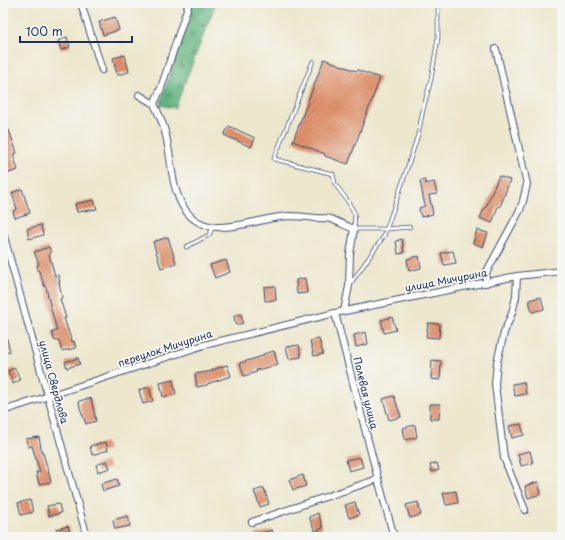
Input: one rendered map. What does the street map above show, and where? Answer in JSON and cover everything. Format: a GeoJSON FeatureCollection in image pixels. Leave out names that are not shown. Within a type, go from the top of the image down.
{"type":"FeatureCollection","features":[{"type":"Feature","properties":{"kind":"street"},"geometry":{"type":"LineString","coordinates":[[81,3],[102,70]]}},
{"type":"Feature","properties":{"kind":"street"},"geometry":{"type":"LineString","coordinates":[[184,3],[186,10]]}},
{"type":"Feature","properties":{"kind":"street"},"geometry":{"type":"LineString","coordinates":[[154,104],[161,88],[189,3]]}},
{"type":"Feature","properties":{"kind":"street"},"geometry":{"type":"LineString","coordinates":[[486,283],[486,273],[520,210],[524,201],[527,184],[496,49]]}},
{"type":"Feature","properties":{"kind":"street"},"geometry":{"type":"LineString","coordinates":[[139,96],[154,104],[161,118],[178,195],[184,209],[196,221],[213,227],[226,227],[288,216],[330,219],[354,228],[350,254],[349,286],[344,311]]}},
{"type":"Feature","properties":{"kind":"street","name":"улица Свердлова"},"geometry":{"type":"LineString","coordinates":[[3,233],[87,537]]}},
{"type":"Feature","properties":{"kind":"street","name":"улица Мичурина"},"geometry":{"type":"LineString","coordinates":[[335,313],[517,276],[562,271]]}},
{"type":"Feature","properties":{"kind":"street"},"geometry":{"type":"LineString","coordinates":[[517,276],[516,297],[512,313],[504,333],[497,362],[495,384],[504,458],[525,510]]}},
{"type":"Feature","properties":{"kind":"street","name":"переулок Мичурина"},"geometry":{"type":"LineString","coordinates":[[3,411],[204,344],[335,313]]}},
{"type":"Feature","properties":{"kind":"street","name":"Полевая улица"},"geometry":{"type":"LineString","coordinates":[[335,313],[393,537]]}},
{"type":"Feature","properties":{"kind":"street"},"geometry":{"type":"LineString","coordinates":[[252,522],[378,479]]}},
{"type":"Feature","properties":{"kind":"lane"},"geometry":{"type":"LineString","coordinates":[[349,286],[384,236],[418,135],[431,79],[438,38],[438,3]]}},
{"type":"Feature","properties":{"kind":"lane"},"geometry":{"type":"LineString","coordinates":[[313,61],[274,159],[333,174],[335,184],[355,214],[354,228],[386,229],[410,227]]}},
{"type":"Feature","properties":{"kind":"lane"},"geometry":{"type":"LineString","coordinates":[[186,247],[209,235],[213,227]]}},
{"type":"Feature","properties":{"kind":"green space"},"geometry":{"type":"Polygon","coordinates":[[[192,3],[216,3],[175,108],[160,105],[192,3]]]}},
{"type":"Feature","properties":{"kind":"building"},"geometry":{"type":"Polygon","coordinates":[[[115,17],[119,30],[103,35],[99,22],[115,17]]]}},
{"type":"Feature","properties":{"kind":"building"},"geometry":{"type":"Polygon","coordinates":[[[67,37],[70,47],[61,50],[58,41],[67,37]]]}},
{"type":"Feature","properties":{"kind":"building"},"geometry":{"type":"Polygon","coordinates":[[[125,55],[129,72],[117,75],[113,58],[125,55]]]}},
{"type":"Feature","properties":{"kind":"building"},"geometry":{"type":"Polygon","coordinates":[[[324,59],[380,78],[348,164],[325,156],[325,154],[293,141],[324,59]]]}},
{"type":"Feature","properties":{"kind":"building"},"geometry":{"type":"Polygon","coordinates":[[[229,126],[255,138],[251,147],[224,135],[229,126]]]}},
{"type":"Feature","properties":{"kind":"building"},"geometry":{"type":"Polygon","coordinates":[[[9,130],[17,153],[13,155],[18,170],[3,175],[3,132],[9,130]]]}},
{"type":"Feature","properties":{"kind":"building"},"geometry":{"type":"Polygon","coordinates":[[[499,176],[510,180],[500,207],[498,206],[492,223],[480,218],[499,176]]]}},
{"type":"Feature","properties":{"kind":"building"},"geometry":{"type":"Polygon","coordinates":[[[425,180],[426,184],[434,182],[437,194],[429,195],[433,214],[421,217],[419,208],[425,206],[420,181],[425,180]]]}},
{"type":"Feature","properties":{"kind":"building"},"geometry":{"type":"Polygon","coordinates":[[[22,189],[30,213],[15,218],[13,211],[17,209],[12,193],[22,189]]]}},
{"type":"Feature","properties":{"kind":"building"},"geometry":{"type":"Polygon","coordinates":[[[94,200],[97,209],[77,212],[75,204],[94,200]]]}},
{"type":"Feature","properties":{"kind":"building"},"geometry":{"type":"Polygon","coordinates":[[[41,225],[43,235],[29,239],[27,229],[41,225]]]}},
{"type":"Feature","properties":{"kind":"building"},"geometry":{"type":"Polygon","coordinates":[[[477,230],[488,233],[483,247],[473,243],[477,230]]]}},
{"type":"Feature","properties":{"kind":"building"},"geometry":{"type":"Polygon","coordinates":[[[168,237],[176,263],[161,268],[153,242],[168,237]]]}},
{"type":"Feature","properties":{"kind":"building"},"geometry":{"type":"Polygon","coordinates":[[[402,239],[404,253],[398,254],[396,241],[402,239]]]}},
{"type":"Feature","properties":{"kind":"building"},"geometry":{"type":"Polygon","coordinates":[[[49,247],[51,253],[49,254],[55,276],[58,275],[60,282],[62,298],[60,299],[66,318],[64,318],[72,342],[74,341],[76,348],[62,351],[59,340],[55,341],[52,332],[57,331],[46,287],[38,271],[37,265],[39,264],[34,252],[49,247]]]}},
{"type":"Feature","properties":{"kind":"building"},"geometry":{"type":"Polygon","coordinates":[[[453,251],[456,263],[444,265],[441,253],[453,251]]]}},
{"type":"Feature","properties":{"kind":"building"},"geometry":{"type":"Polygon","coordinates":[[[419,256],[421,268],[409,271],[407,259],[419,256]]]}},
{"type":"Feature","properties":{"kind":"building"},"geometry":{"type":"Polygon","coordinates":[[[226,260],[230,272],[215,278],[210,265],[226,260]]]}},
{"type":"Feature","properties":{"kind":"building"},"geometry":{"type":"Polygon","coordinates":[[[305,278],[307,293],[297,294],[296,280],[305,278]]]}},
{"type":"Feature","properties":{"kind":"building"},"geometry":{"type":"Polygon","coordinates":[[[275,286],[276,300],[265,301],[264,287],[275,286]]]}},
{"type":"Feature","properties":{"kind":"building"},"geometry":{"type":"Polygon","coordinates":[[[541,297],[544,309],[532,312],[529,300],[541,297]]]}},
{"type":"Feature","properties":{"kind":"building"},"geometry":{"type":"Polygon","coordinates":[[[241,314],[243,323],[236,325],[234,316],[241,314]]]}},
{"type":"Feature","properties":{"kind":"building"},"geometry":{"type":"Polygon","coordinates":[[[392,317],[396,330],[384,333],[381,320],[392,317]]]}},
{"type":"Feature","properties":{"kind":"building"},"geometry":{"type":"Polygon","coordinates":[[[428,323],[440,324],[439,338],[426,337],[428,323]]]}},
{"type":"Feature","properties":{"kind":"building"},"geometry":{"type":"Polygon","coordinates":[[[3,332],[5,332],[10,351],[3,353],[3,332]]]}},
{"type":"Feature","properties":{"kind":"building"},"geometry":{"type":"Polygon","coordinates":[[[366,332],[368,344],[356,347],[354,335],[366,332]]]}},
{"type":"Feature","properties":{"kind":"building"},"geometry":{"type":"Polygon","coordinates":[[[319,339],[323,354],[314,356],[310,341],[319,339]]]}},
{"type":"Feature","properties":{"kind":"building"},"geometry":{"type":"Polygon","coordinates":[[[299,345],[301,357],[289,359],[286,347],[299,345]]]}},
{"type":"Feature","properties":{"kind":"building"},"geometry":{"type":"Polygon","coordinates":[[[274,351],[278,365],[256,370],[257,372],[244,376],[240,363],[274,351]]]}},
{"type":"Feature","properties":{"kind":"building"},"geometry":{"type":"Polygon","coordinates":[[[78,358],[80,364],[67,368],[65,362],[78,358]]]}},
{"type":"Feature","properties":{"kind":"building"},"geometry":{"type":"Polygon","coordinates":[[[432,360],[441,361],[440,380],[431,379],[432,360]]]}},
{"type":"Feature","properties":{"kind":"building"},"geometry":{"type":"Polygon","coordinates":[[[227,365],[231,376],[197,387],[195,374],[213,371],[212,370],[227,365]]]}},
{"type":"Feature","properties":{"kind":"building"},"geometry":{"type":"Polygon","coordinates":[[[15,368],[20,380],[13,384],[8,371],[15,368]]]}},
{"type":"Feature","properties":{"kind":"building"},"geometry":{"type":"Polygon","coordinates":[[[173,380],[176,394],[163,397],[160,383],[173,380]]]}},
{"type":"Feature","properties":{"kind":"building"},"geometry":{"type":"Polygon","coordinates":[[[524,382],[526,394],[515,396],[512,384],[524,382]]]}},
{"type":"Feature","properties":{"kind":"building"},"geometry":{"type":"Polygon","coordinates":[[[149,387],[153,401],[143,404],[139,390],[149,387]]]}},
{"type":"Feature","properties":{"kind":"building"},"geometry":{"type":"Polygon","coordinates":[[[394,396],[401,417],[389,420],[383,399],[394,396]]]}},
{"type":"Feature","properties":{"kind":"building"},"geometry":{"type":"Polygon","coordinates":[[[91,398],[96,421],[86,424],[79,401],[91,398]]]}},
{"type":"Feature","properties":{"kind":"building"},"geometry":{"type":"Polygon","coordinates":[[[430,404],[440,404],[439,419],[430,419],[430,404]]]}},
{"type":"Feature","properties":{"kind":"building"},"geometry":{"type":"Polygon","coordinates":[[[521,424],[524,435],[512,438],[509,426],[521,424]]]}},
{"type":"Feature","properties":{"kind":"building"},"geometry":{"type":"Polygon","coordinates":[[[415,425],[417,437],[405,440],[403,428],[415,425]]]}},
{"type":"Feature","properties":{"kind":"building"},"geometry":{"type":"Polygon","coordinates":[[[39,437],[42,454],[43,453],[51,482],[39,484],[36,472],[40,472],[32,446],[28,447],[26,439],[39,437]]]}},
{"type":"Feature","properties":{"kind":"building"},"geometry":{"type":"Polygon","coordinates":[[[106,442],[108,450],[92,455],[90,446],[106,442]]]}},
{"type":"Feature","properties":{"kind":"building"},"geometry":{"type":"Polygon","coordinates":[[[530,451],[533,463],[521,466],[518,454],[530,451]]]}},
{"type":"Feature","properties":{"kind":"building"},"geometry":{"type":"Polygon","coordinates":[[[360,457],[363,467],[349,471],[346,460],[360,457]]]}},
{"type":"Feature","properties":{"kind":"building"},"geometry":{"type":"Polygon","coordinates":[[[107,461],[110,468],[98,472],[96,465],[107,461]]]}},
{"type":"Feature","properties":{"kind":"building"},"geometry":{"type":"Polygon","coordinates":[[[437,463],[439,470],[432,472],[430,465],[437,463]]]}},
{"type":"Feature","properties":{"kind":"building"},"geometry":{"type":"Polygon","coordinates":[[[303,475],[306,486],[293,490],[289,480],[303,475]]]}},
{"type":"Feature","properties":{"kind":"building"},"geometry":{"type":"Polygon","coordinates":[[[117,479],[119,486],[103,491],[101,484],[117,479]]]}},
{"type":"Feature","properties":{"kind":"building"},"geometry":{"type":"Polygon","coordinates":[[[538,482],[541,494],[528,498],[525,486],[538,482]]]}},
{"type":"Feature","properties":{"kind":"building"},"geometry":{"type":"Polygon","coordinates":[[[264,488],[269,504],[260,507],[254,491],[264,488]]]}},
{"type":"Feature","properties":{"kind":"building"},"geometry":{"type":"Polygon","coordinates":[[[456,491],[458,503],[446,505],[443,493],[456,491]]]}},
{"type":"Feature","properties":{"kind":"building"},"geometry":{"type":"Polygon","coordinates":[[[30,500],[33,512],[21,515],[18,503],[30,500]]]}},
{"type":"Feature","properties":{"kind":"building"},"geometry":{"type":"Polygon","coordinates":[[[355,502],[359,515],[349,518],[345,505],[355,502]]]}},
{"type":"Feature","properties":{"kind":"building"},"geometry":{"type":"Polygon","coordinates":[[[418,502],[421,515],[410,518],[406,505],[418,502]]]}},
{"type":"Feature","properties":{"kind":"building"},"geometry":{"type":"Polygon","coordinates":[[[59,504],[61,513],[49,516],[47,506],[59,504]]]}},
{"type":"Feature","properties":{"kind":"building"},"geometry":{"type":"Polygon","coordinates":[[[318,513],[323,528],[315,531],[309,517],[318,513]]]}},
{"type":"Feature","properties":{"kind":"building"},"geometry":{"type":"Polygon","coordinates":[[[128,516],[130,526],[115,529],[113,520],[128,516]]]}},
{"type":"Feature","properties":{"kind":"building"},"geometry":{"type":"Polygon","coordinates":[[[68,526],[71,537],[58,537],[56,529],[68,526]]]}},
{"type":"Feature","properties":{"kind":"building"},"geometry":{"type":"Polygon","coordinates":[[[272,530],[274,537],[255,537],[255,535],[272,530]]]}}]}
